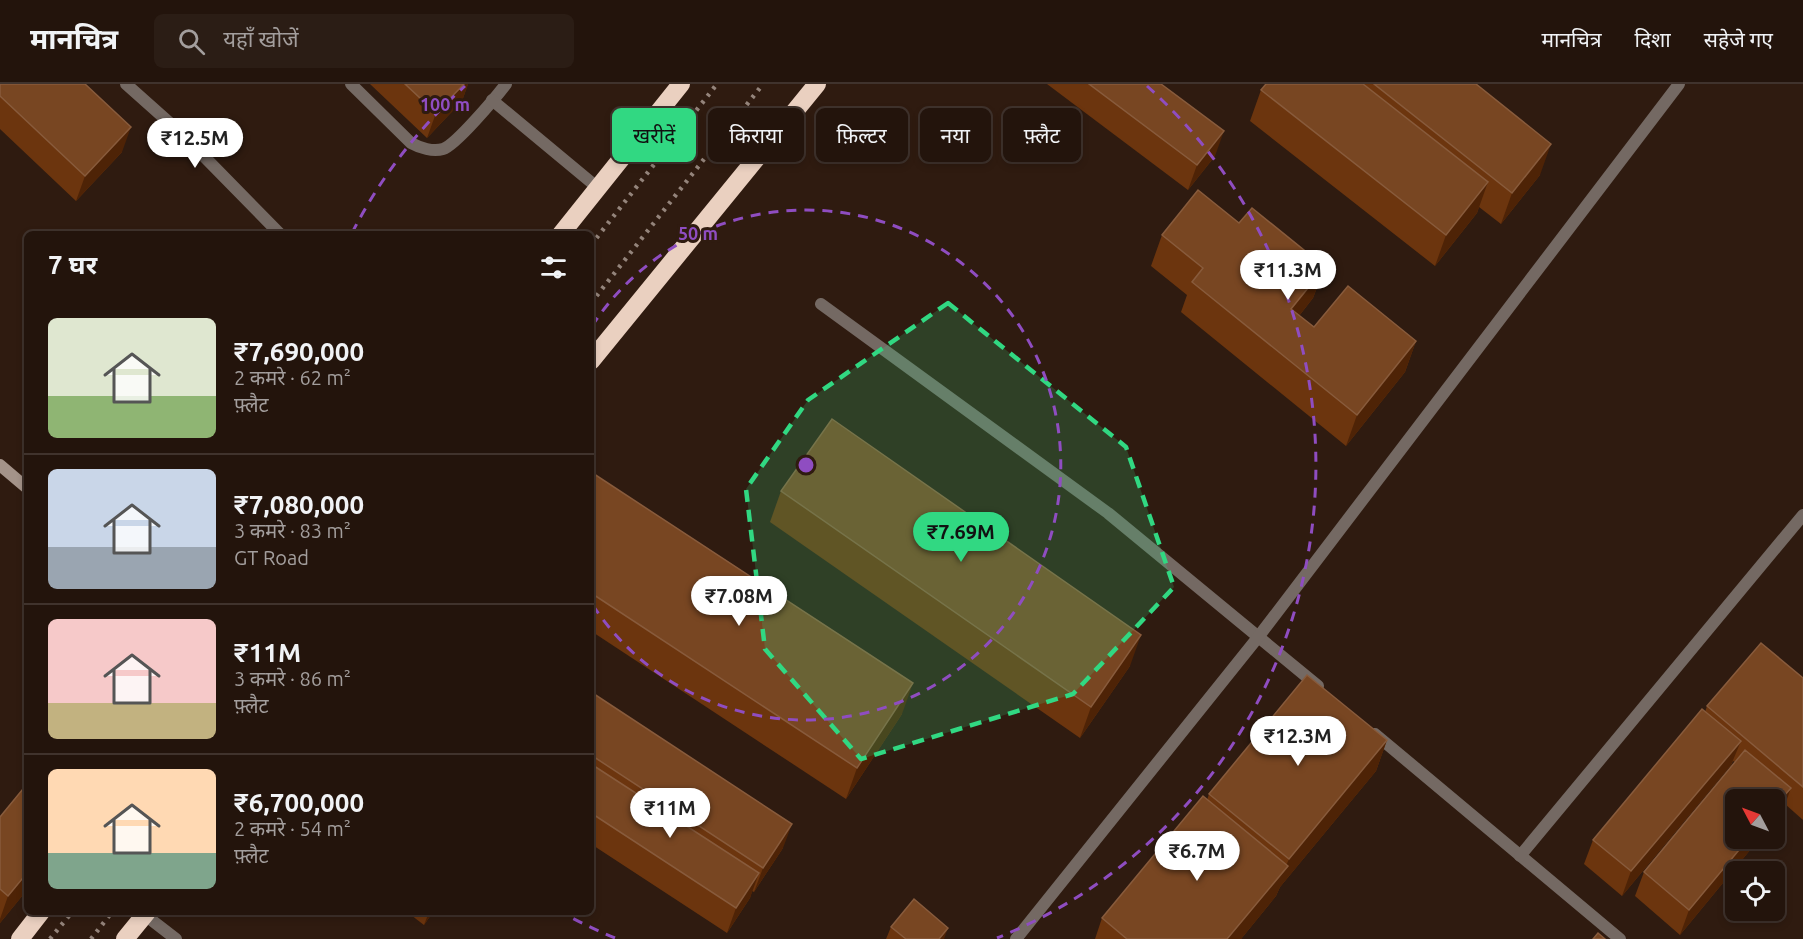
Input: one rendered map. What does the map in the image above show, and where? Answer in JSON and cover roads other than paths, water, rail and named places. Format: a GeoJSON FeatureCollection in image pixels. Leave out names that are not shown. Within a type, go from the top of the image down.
{"type":"FeatureCollection","features":[{"type":"Feature","properties":{"kind":"highway"},"geometry":{"type":"LineString","coordinates":[[563,231],[681,84]]}},
{"type":"Feature","properties":{"kind":"highway"},"geometry":{"type":"LineString","coordinates":[[594,357],[817,84]]}},
{"type":"Feature","properties":{"kind":"highway"},"geometry":{"type":"LineString","coordinates":[[20,939],[39,915]]}},
{"type":"Feature","properties":{"kind":"highway"},"geometry":{"type":"LineString","coordinates":[[125,939],[144,915]]}},
{"type":"Feature","properties":{"kind":"street"},"geometry":{"type":"LineString","coordinates":[[126,84],[181,133],[277,231]]}},
{"type":"Feature","properties":{"kind":"street"},"geometry":{"type":"LineString","coordinates":[[351,84],[411,143],[423,149],[444,149],[458,138],[506,84]]}},
{"type":"Feature","properties":{"kind":"street"},"geometry":{"type":"LineString","coordinates":[[1016,939],[1259,636],[1679,84]]}},
{"type":"Feature","properties":{"kind":"street"},"geometry":{"type":"LineString","coordinates":[[492,100],[598,188]]}},
{"type":"Feature","properties":{"kind":"street"},"geometry":{"type":"LineString","coordinates":[[821,304],[1108,513],[1331,697]]}},
{"type":"Feature","properties":{"kind":"street"},"geometry":{"type":"LineString","coordinates":[[0,465],[24,485]]}},
{"type":"Feature","properties":{"kind":"street"},"geometry":{"type":"LineString","coordinates":[[1520,856],[1803,515]]}},
{"type":"Feature","properties":{"kind":"street"},"geometry":{"type":"LineString","coordinates":[[1367,727],[1620,939]]}},
{"type":"Feature","properties":{"kind":"street"},"geometry":{"type":"LineString","coordinates":[[148,915],[176,939]]}},
{"type":"Feature","properties":{"kind":"railway"},"geometry":{"type":"LineString","coordinates":[[594,241],[717,84]]}},
{"type":"Feature","properties":{"kind":"railway"},"geometry":{"type":"LineString","coordinates":[[594,299],[763,84]]}},
{"type":"Feature","properties":{"kind":"railway"},"geometry":{"type":"LineString","coordinates":[[50,939],[70,915]]}},
{"type":"Feature","properties":{"kind":"railway"},"geometry":{"type":"LineString","coordinates":[[91,939],[110,915]]}}]}
